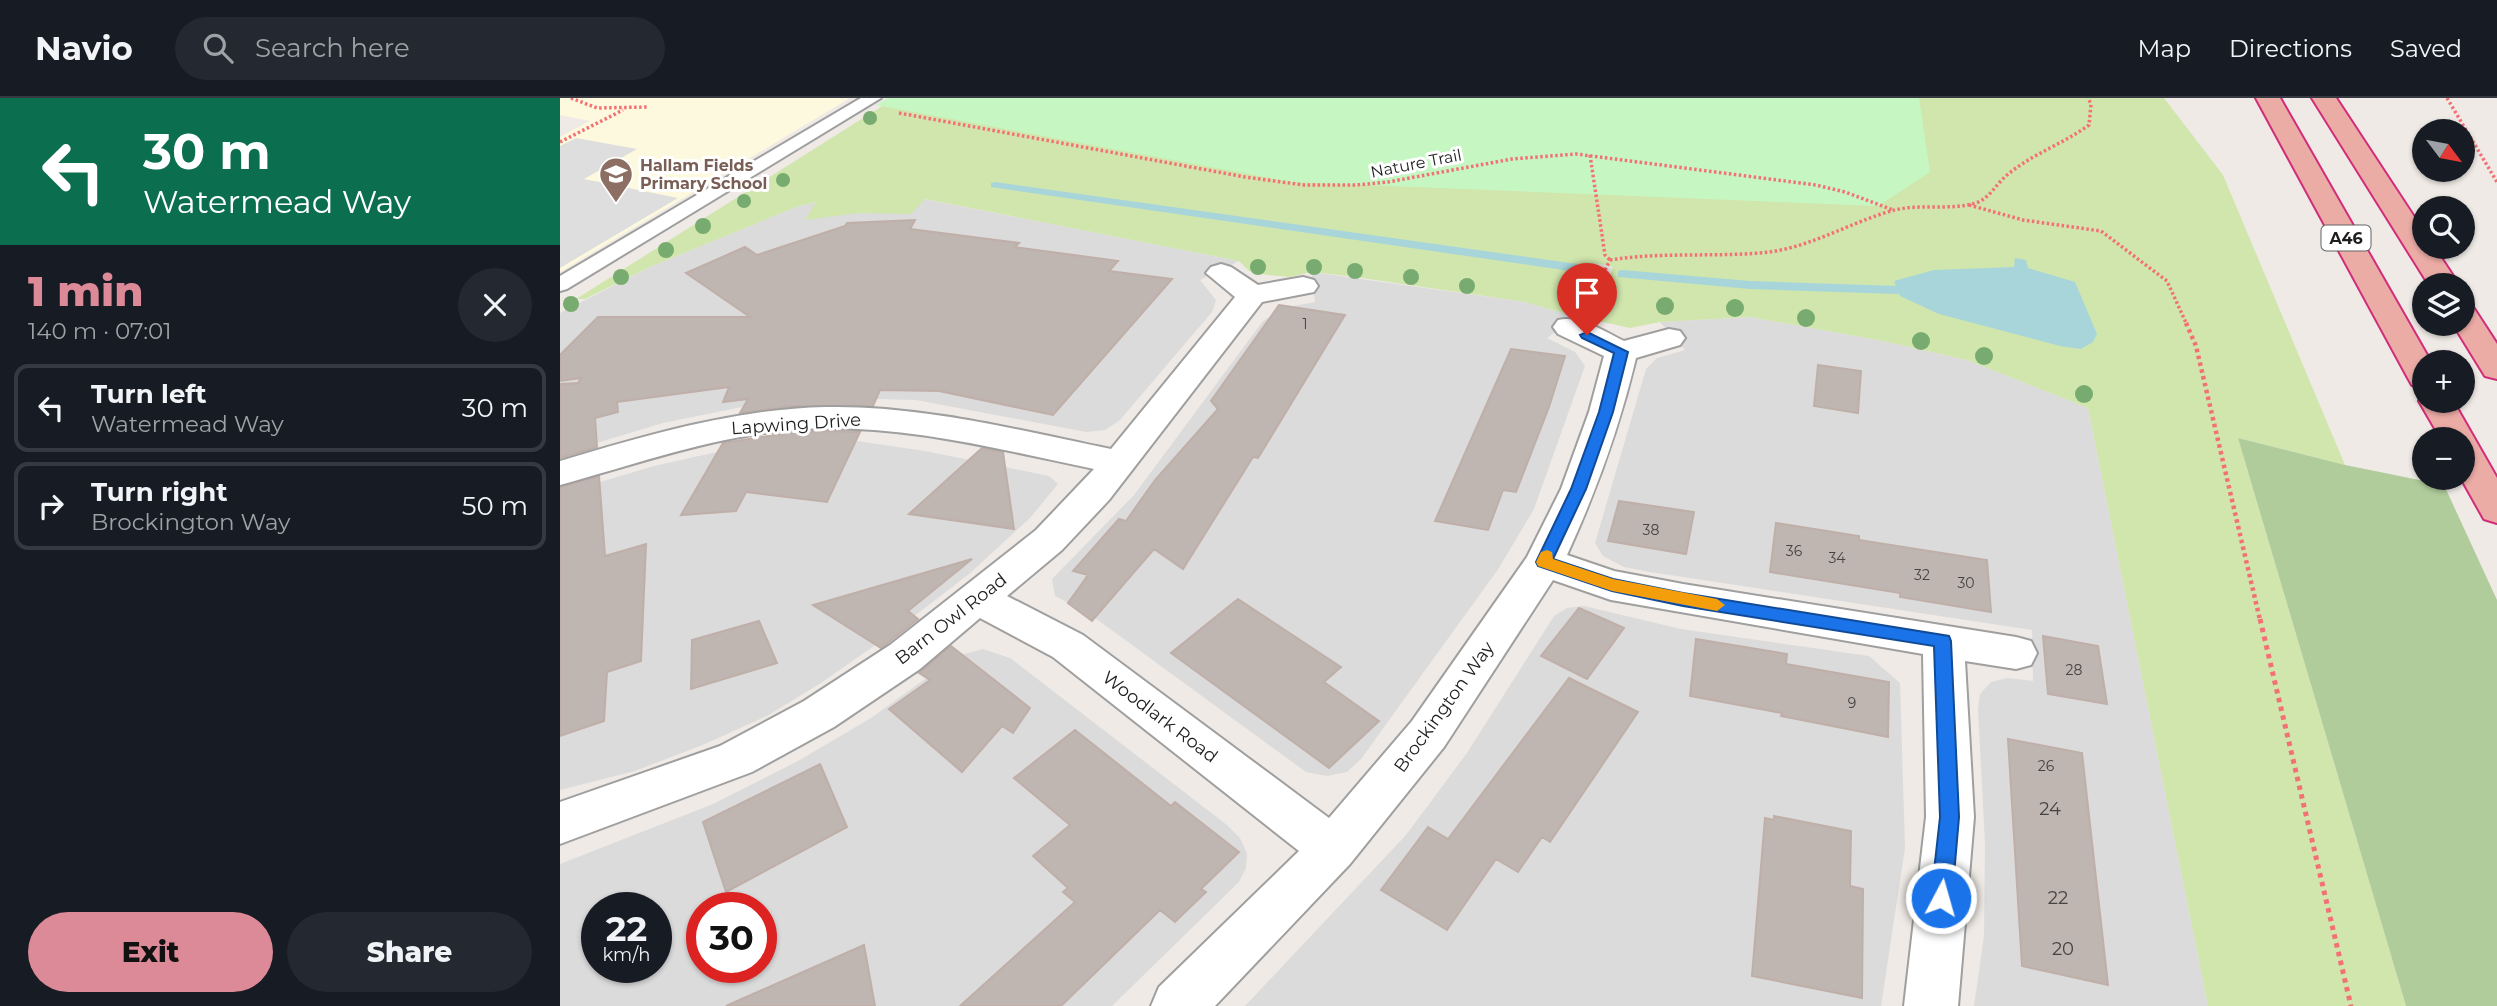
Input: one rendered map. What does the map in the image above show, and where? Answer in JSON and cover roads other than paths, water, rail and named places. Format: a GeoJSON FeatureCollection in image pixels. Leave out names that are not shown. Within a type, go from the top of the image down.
{"type":"FeatureCollection","features":[{"type":"Feature","properties":{"kind":"highway","name":"A46"},"geometry":{"type":"LineString","coordinates":[[2268,98],[2412,356]]}},
{"type":"Feature","properties":{"kind":"highway"},"geometry":{"type":"LineString","coordinates":[[2324,98],[2436,273]]}},
{"type":"Feature","properties":{"kind":"highway"},"geometry":{"type":"LineString","coordinates":[[2475,334],[2497,369]]}},
{"type":"Feature","properties":{"kind":"highway"},"geometry":{"type":"LineString","coordinates":[[2475,470],[2497,510]]}},
{"type":"Feature","properties":{"kind":"street","name":"Barn Owl Road"},"geometry":{"type":"LineString","coordinates":[[560,823],[736,759],[841,699],[905,657],[1049,540],[1096,491],[1237,284],[1303,286]]}},
{"type":"Feature","properties":{"kind":"street"},"geometry":{"type":"LineString","coordinates":[[1569,327],[1621,352],[1669,338]]}},
{"type":"Feature","properties":{"kind":"street","name":"Brockington Way"},"geometry":{"type":"LineString","coordinates":[[1178,1006],[1333,849],[1428,734],[1544,562],[1579,489],[1606,412],[1621,352]]}},
{"type":"Feature","properties":{"kind":"street","name":"Lapwing Drive"},"geometry":{"type":"LineString","coordinates":[[560,473],[658,443],[717,429],[818,419],[865,418],[944,428],[1118,462]]}},
{"type":"Feature","properties":{"kind":"street"},"geometry":{"type":"LineString","coordinates":[[1544,562],[1612,585],[1683,599],[2016,653]]}},
{"type":"Feature","properties":{"kind":"street","name":"Woodlark Road"},"geometry":{"type":"LineString","coordinates":[[979,599],[1068,646],[1333,849]]}},
{"type":"Feature","properties":{"kind":"street"},"geometry":{"type":"LineString","coordinates":[[1931,1006],[1950,817],[1943,641]]}},
{"type":"Feature","properties":{"kind":"lane"},"geometry":{"type":"LineString","coordinates":[[560,285],[867,102]]}},
{"type":"Feature","properties":{"kind":"water"},"geometry":{"type":"Polygon","coordinates":[[[2015,258],[2026,260],[2028,268],[2075,282],[2097,334],[2093,342],[2081,349],[2060,346],[1939,314],[1900,296],[1894,281],[1934,270],[2014,267],[2015,258]]]}},
{"type":"Feature","properties":{"kind":"waterway"},"geometry":{"type":"LineString","coordinates":[[995,185],[1577,268]]}},
{"type":"Feature","properties":{"kind":"waterway"},"geometry":{"type":"LineString","coordinates":[[1622,274],[1750,285],[1898,290]]}},
{"type":"Feature","properties":{"kind":"place","name":"Hallam Fields Primary School"},"geometry":{"type":"Point","coordinates":[616,204]}}]}
